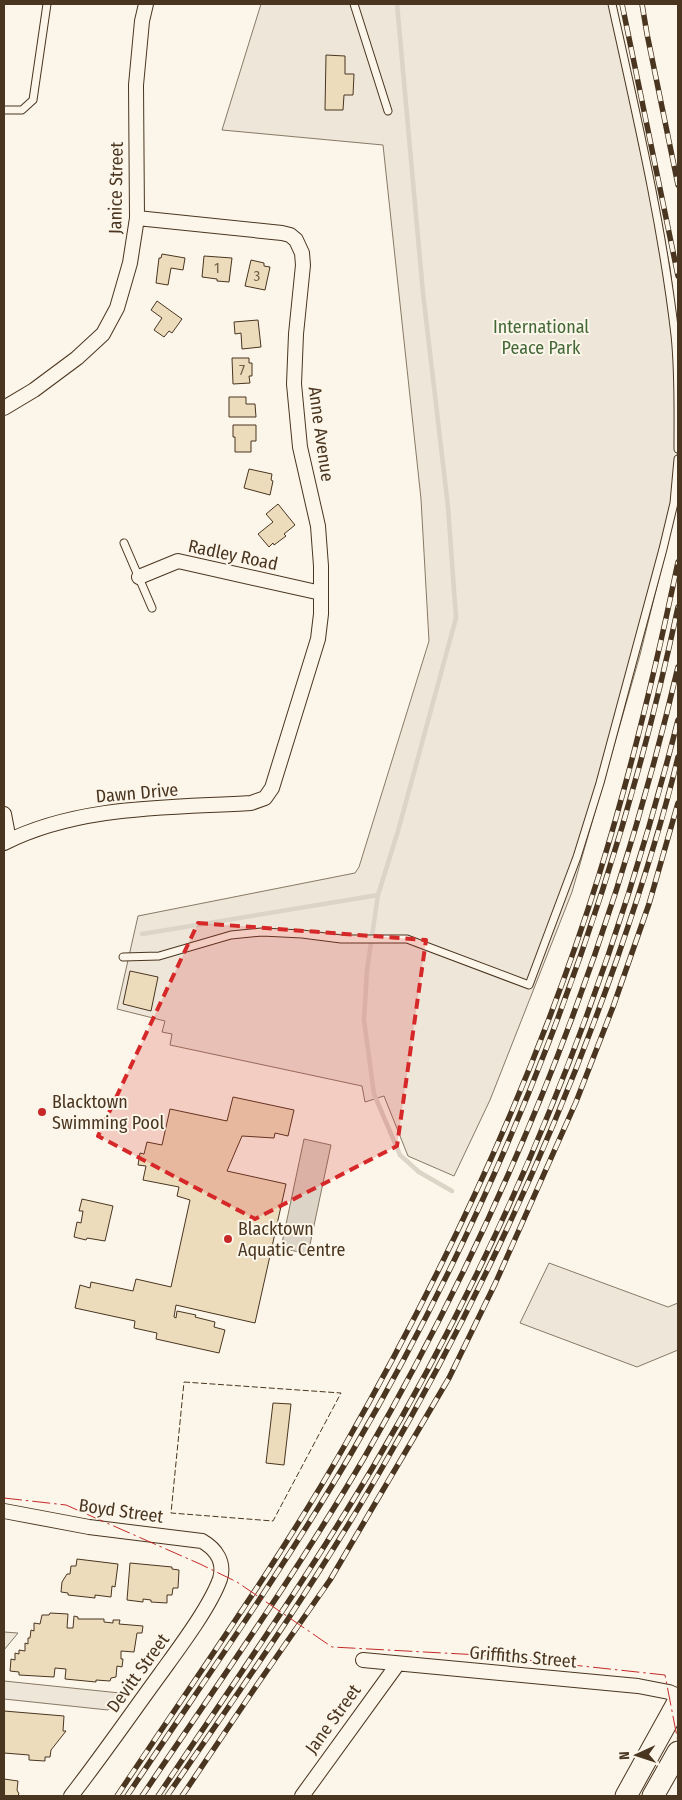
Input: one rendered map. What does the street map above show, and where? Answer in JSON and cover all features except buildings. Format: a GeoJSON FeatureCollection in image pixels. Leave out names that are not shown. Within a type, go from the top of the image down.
{"type":"FeatureCollection","features":[{"type":"Feature","properties":{"kind":"main road"},"geometry":{"type":"LineString","coordinates":[[632,1794],[678,1702]]}},
{"type":"Feature","properties":{"kind":"main road"},"geometry":{"type":"LineString","coordinates":[[653,1796],[678,1752]]}},
{"type":"Feature","properties":{"kind":"street","name":"Janice Street"},"geometry":{"type":"LineString","coordinates":[[4,408],[34,390],[77,358],[103,334],[117,308],[130,263],[137,218],[136,86],[142,21],[146,4]]}},
{"type":"Feature","properties":{"kind":"street","name":"Anne Avenue"},"geometry":{"type":"LineString","coordinates":[[137,218],[282,234],[290,236],[300,246],[303,265],[296,334],[294,384],[300,447],[318,526],[321,614],[318,639],[272,788]]}},
{"type":"Feature","properties":{"kind":"street","name":"Radley Road"},"geometry":{"type":"LineString","coordinates":[[139,577],[178,561],[321,593]]}},
{"type":"Feature","properties":{"kind":"street","name":"Dawn Drive"},"geometry":{"type":"LineString","coordinates":[[7,841],[60,822],[117,811],[251,803],[265,798],[272,788]]}},
{"type":"Feature","properties":{"kind":"street"},"geometry":{"type":"LineString","coordinates":[[4,814],[7,841]]}},
{"type":"Feature","properties":{"kind":"street","name":"Boyd Street"},"geometry":{"type":"LineString","coordinates":[[4,1511],[89,1527],[202,1540],[217,1553],[220,1564]]}},
{"type":"Feature","properties":{"kind":"street","name":"Devitt Street"},"geometry":{"type":"LineString","coordinates":[[71,1796],[186,1638],[207,1605],[220,1578],[220,1564]]}},
{"type":"Feature","properties":{"kind":"street","name":"Griffiths Street"},"geometry":{"type":"LineString","coordinates":[[363,1660],[397,1665],[638,1686],[678,1696]]}},
{"type":"Feature","properties":{"kind":"street","name":"Jane Street"},"geometry":{"type":"LineString","coordinates":[[302,1796],[397,1665]]}},
{"type":"Feature","properties":{"kind":"lane"},"geometry":{"type":"LineString","coordinates":[[4,110],[22,110],[33,100],[47,4]]}},
{"type":"Feature","properties":{"kind":"lane"},"geometry":{"type":"LineString","coordinates":[[354,4],[388,112]]}},
{"type":"Feature","properties":{"kind":"lane"},"geometry":{"type":"LineString","coordinates":[[612,4],[664,251],[675,337],[678,449]]}},
{"type":"Feature","properties":{"kind":"lane"},"geometry":{"type":"LineString","coordinates":[[123,957],[159,956],[231,935],[262,932],[364,939],[406,939],[529,985],[576,856],[600,783],[663,549],[674,503],[678,459]]}},
{"type":"Feature","properties":{"kind":"lane"},"geometry":{"type":"LineString","coordinates":[[124,543],[152,608]]}},
{"type":"Feature","properties":{"kind":"highlighted area"},"geometry":{"type":"Polygon","coordinates":[[[198,923],[426,940],[397,1146],[255,1219],[98,1136],[198,923]]]}},
{"type":"Feature","properties":{"kind":"green space","name":"International Peace Park"},"geometry":{"type":"Polygon","coordinates":[[[261,4],[614,4],[670,267],[678,338],[677,505],[640,655],[572,892],[490,1100],[454,1176],[408,1156],[384,1096],[365,1102],[362,1086],[170,1045],[172,1034],[162,1032],[165,1021],[117,1009],[138,916],[355,873],[359,867],[429,641],[421,499],[383,145],[222,130],[261,4]]]}},
{"type":"Feature","properties":{"kind":"green space"},"geometry":{"type":"Polygon","coordinates":[[[549,1263],[668,1307],[678,1303],[678,1350],[637,1367],[520,1323],[549,1263]]]}},
{"type":"Feature","properties":{"kind":"green space"},"geometry":{"type":"Polygon","coordinates":[[[4,1632],[18,1633],[4,1650],[4,1632]]]}},
{"type":"Feature","properties":{"kind":"green space"},"geometry":{"type":"Polygon","coordinates":[[[4,1681],[120,1693],[108,1710],[4,1699],[4,1681]]]}},
{"type":"Feature","properties":{"kind":"shaded area"},"geometry":{"type":"Polygon","coordinates":[[[304,1139],[331,1145],[308,1254],[281,1248],[304,1139]]]}},
{"type":"Feature","properties":{"kind":"waterway"},"geometry":{"type":"LineString","coordinates":[[397,4],[423,293],[448,507],[456,618],[398,831],[378,895],[367,970],[364,1020],[374,1094],[400,1155],[419,1172],[452,1191]]}},
{"type":"Feature","properties":{"kind":"waterway"},"geometry":{"type":"LineString","coordinates":[[142,934],[378,895]]}},
{"type":"Feature","properties":{"kind":"railway"},"geometry":{"type":"LineString","coordinates":[[622,4],[678,276]]}},
{"type":"Feature","properties":{"kind":"railway"},"geometry":{"type":"LineString","coordinates":[[642,4],[678,185]]}},
{"type":"Feature","properties":{"kind":"railway"},"geometry":{"type":"LineString","coordinates":[[117,1796],[263,1579],[319,1490],[383,1377],[419,1308],[487,1167],[519,1095],[548,1022],[575,949],[599,875],[622,798],[642,720],[678,562]]}},
{"type":"Feature","properties":{"kind":"railway"},"geometry":{"type":"LineString","coordinates":[[127,1796],[271,1583],[326,1496],[407,1353],[459,1251],[506,1148],[549,1042],[588,935],[622,827],[652,718],[678,607]]}},
{"type":"Feature","properties":{"kind":"railway"},"geometry":{"type":"LineString","coordinates":[[142,1796],[256,1629],[338,1501],[416,1364],[464,1269],[509,1172],[550,1074],[588,974],[622,873],[652,771],[678,667]]}},
{"type":"Feature","properties":{"kind":"railway"},"geometry":{"type":"LineString","coordinates":[[158,1796],[268,1633],[348,1509],[423,1379],[469,1289],[512,1198],[589,1010],[652,818],[678,720]]}},
{"type":"Feature","properties":{"kind":"railway"},"geometry":{"type":"LineString","coordinates":[[167,1796],[278,1634],[357,1510],[417,1407],[512,1219],[567,1090],[617,959],[665,808],[678,757]]}},
{"type":"Feature","properties":{"kind":"railway"},"geometry":{"type":"LineString","coordinates":[[182,1796],[330,1580],[449,1378],[495,1284],[576,1102],[613,1007],[649,904],[678,803]]}},
{"type":"Feature","properties":{"kind":"fence"},"geometry":{"type":"LineString","coordinates":[[184,1382],[341,1393],[273,1521],[171,1513],[184,1382]]}},
{"type":"Feature","properties":{"kind":"power"},"geometry":{"type":"LineString","coordinates":[[4,1498],[66,1505],[200,1564],[237,1582],[332,1647],[480,1655],[665,1675],[678,1742]]}},
{"type":"Feature","properties":{"kind":"place","name":"Blacktown Swimming Pool"},"geometry":{"type":"Point","coordinates":[42,1112]}},
{"type":"Feature","properties":{"kind":"place","name":"Blacktown Aquatic Centre"},"geometry":{"type":"Point","coordinates":[228,1239]}}]}
